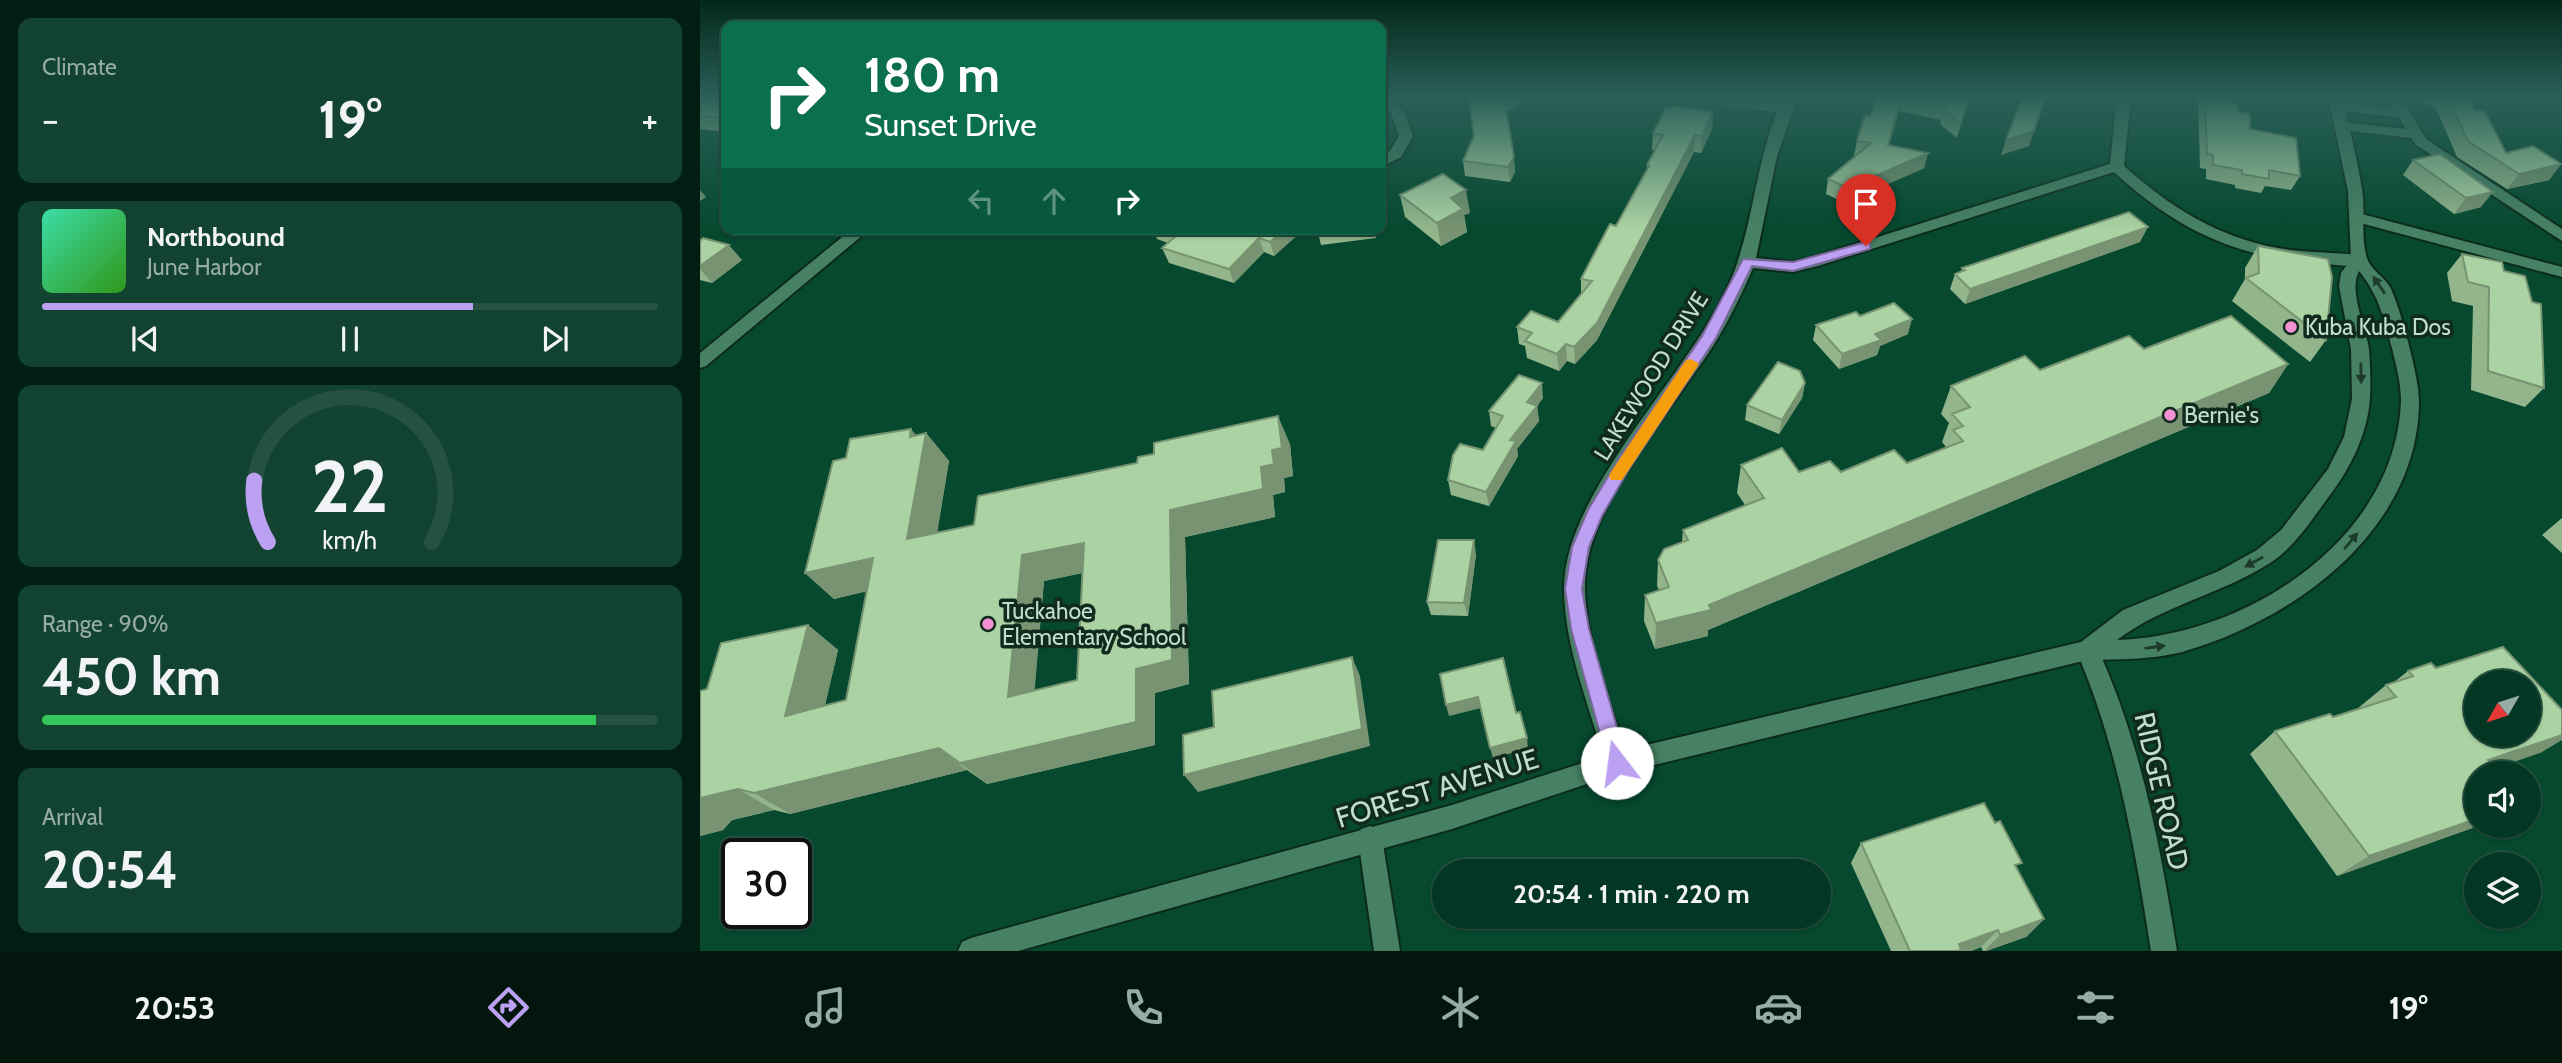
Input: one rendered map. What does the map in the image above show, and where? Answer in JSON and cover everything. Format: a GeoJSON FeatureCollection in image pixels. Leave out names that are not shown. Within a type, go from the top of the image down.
{"type":"FeatureCollection","features":[{"type":"Feature","properties":{"kind":"street"},"geometry":{"type":"LineString","coordinates":[[1386,160],[1396,154],[1404,140]]}},
{"type":"Feature","properties":{"kind":"street","name":"LAKEWOOD DRIVE"},"geometry":{"type":"LineString","coordinates":[[1617,763],[1580,629],[1574,589],[1581,547],[1594,514],[1623,464],[1709,338],[1748,262],[1774,140]]}},
{"type":"Feature","properties":{"kind":"street"},"geometry":{"type":"LineString","coordinates":[[2117,167],[2120,140]]}},
{"type":"Feature","properties":{"kind":"street"},"geometry":{"type":"LineString","coordinates":[[2087,650],[2150,648],[2181,642],[2215,631],[2274,603],[2315,577],[2340,554],[2371,517],[2397,470],[2407,433],[2410,401],[2386,297],[2359,260],[2358,218],[2344,140]]}},
{"type":"Feature","properties":{"kind":"street"},"geometry":{"type":"LineString","coordinates":[[2420,140],[2562,236]]}},
{"type":"Feature","properties":{"kind":"street"},"geometry":{"type":"LineString","coordinates":[[2117,167],[2152,198],[2179,216],[2218,235],[2308,258],[2359,260]]}},
{"type":"Feature","properties":{"kind":"street"},"geometry":{"type":"LineString","coordinates":[[1748,262],[1793,267],[1818,261],[2117,167]]}},
{"type":"Feature","properties":{"kind":"street"},"geometry":{"type":"LineString","coordinates":[[2358,218],[2562,272]]}},
{"type":"Feature","properties":{"kind":"street"},"geometry":{"type":"LineString","coordinates":[[700,362],[855,235]]}},
{"type":"Feature","properties":{"kind":"street"},"geometry":{"type":"LineString","coordinates":[[2087,650],[2131,617],[2226,577],[2264,556],[2288,536],[2336,473],[2353,437],[2361,399],[2360,349],[2347,286],[2349,273],[2359,260]]}},
{"type":"Feature","properties":{"kind":"street","name":"FOREST AVENUE"},"geometry":{"type":"LineString","coordinates":[[971,951],[1452,817],[1617,763],[2087,650]]}},
{"type":"Feature","properties":{"kind":"street","name":"RIDGE ROAD"},"geometry":{"type":"LineString","coordinates":[[2087,650],[2119,724],[2153,884],[2164,951]]}},
{"type":"Feature","properties":{"kind":"street"},"geometry":{"type":"LineString","coordinates":[[1370,838],[1387,951]]}},
{"type":"Feature","properties":{"kind":"building"},"geometry":{"type":"Polygon","coordinates":[[[1472,140],[1511,140],[1514,157],[1508,167],[1463,161],[1472,140]]]}},
{"type":"Feature","properties":{"kind":"building"},"geometry":{"type":"Polygon","coordinates":[[[1660,140],[1692,140],[1597,323],[1574,347],[1566,344],[1557,354],[1525,341],[1532,333],[1517,327],[1531,311],[1558,322],[1592,281],[1581,279],[1610,224],[1616,226],[1649,166],[1647,165],[1660,140]]]}},
{"type":"Feature","properties":{"kind":"building"},"geometry":{"type":"Polygon","coordinates":[[[1889,140],[1888,145],[1928,153],[1848,188],[1828,179],[1871,143],[1857,141],[1889,140]]]}},
{"type":"Feature","properties":{"kind":"building"},"geometry":{"type":"Polygon","coordinates":[[[2207,140],[2296,140],[2300,176],[2269,170],[2269,179],[2242,174],[2242,170],[2213,165],[2213,155],[2207,154],[2207,140]]]}},
{"type":"Feature","properties":{"kind":"building"},"geometry":{"type":"Polygon","coordinates":[[[2500,140],[2506,153],[2533,146],[2561,164],[2519,174],[2468,141],[2500,140]]]}},
{"type":"Feature","properties":{"kind":"building"},"geometry":{"type":"Polygon","coordinates":[[[2440,154],[2493,192],[2466,198],[2413,160],[2440,154]]]}},
{"type":"Feature","properties":{"kind":"building"},"geometry":{"type":"Polygon","coordinates":[[[1443,174],[1466,190],[1451,198],[1463,209],[1437,223],[1400,195],[1443,174]]]}},
{"type":"Feature","properties":{"kind":"building"},"geometry":{"type":"Polygon","coordinates":[[[2129,212],[2148,227],[1970,289],[1955,274],[1965,270],[1962,268],[2129,212]]]}},
{"type":"Feature","properties":{"kind":"building"},"geometry":{"type":"Polygon","coordinates":[[[1177,235],[1278,235],[1270,242],[1259,238],[1229,269],[1162,248],[1177,235]]]}},
{"type":"Feature","properties":{"kind":"building"},"geometry":{"type":"Polygon","coordinates":[[[703,238],[729,245],[700,266],[700,241],[703,238]]]}},
{"type":"Feature","properties":{"kind":"building"},"geometry":{"type":"Polygon","coordinates":[[[2258,246],[2328,259],[2332,277],[2326,340],[2246,278],[2259,273],[2258,246]]]}},
{"type":"Feature","properties":{"kind":"building"},"geometry":{"type":"Polygon","coordinates":[[[2462,254],[2502,262],[2504,271],[2525,276],[2532,302],[2541,304],[2544,388],[2488,371],[2489,287],[2468,282],[2462,254]]]}},
{"type":"Feature","properties":{"kind":"building"},"geometry":{"type":"Polygon","coordinates":[[[1894,303],[1912,319],[1875,334],[1881,340],[1842,354],[1816,325],[1856,312],[1860,316],[1894,303]]]}},
{"type":"Feature","properties":{"kind":"building"},"geometry":{"type":"Polygon","coordinates":[[[2231,316],[2288,364],[1709,605],[1711,610],[1656,623],[1645,595],[1669,587],[1658,560],[1664,549],[1688,540],[1683,530],[1764,498],[1741,465],[1782,448],[1799,472],[1830,461],[1841,472],[1894,450],[1907,463],[1963,441],[1953,430],[1963,426],[1952,414],[1970,407],[1951,386],[2025,356],[2040,370],[2129,336],[2144,349],[2231,316]]]}},
{"type":"Feature","properties":{"kind":"building"},"geometry":{"type":"Polygon","coordinates":[[[1778,362],[1800,371],[1805,383],[1782,420],[1747,405],[1778,362]]]}},
{"type":"Feature","properties":{"kind":"building"},"geometry":{"type":"Polygon","coordinates":[[[1519,375],[1542,383],[1527,402],[1537,406],[1510,440],[1516,441],[1486,492],[1448,480],[1453,455],[1460,444],[1483,450],[1503,416],[1489,411],[1519,375]]]}},
{"type":"Feature","properties":{"kind":"building"},"geometry":{"type":"Polygon","coordinates":[[[1278,416],[1282,448],[1272,450],[1274,464],[1261,467],[1263,489],[1170,510],[1172,660],[1136,669],[1136,722],[960,763],[939,748],[754,793],[738,789],[700,798],[700,691],[707,689],[721,643],[808,625],[785,716],[846,700],[873,558],[805,573],[833,461],[846,458],[850,439],[911,429],[910,437],[926,433],[907,539],[974,525],[978,496],[1137,463],[1138,457],[1154,454],[1154,443],[1278,416]],[[1084,543],[1022,555],[1008,697],[1077,680],[1084,543]]]}},
{"type":"Feature","properties":{"kind":"building"},"geometry":{"type":"Polygon","coordinates":[[[1438,540],[1474,540],[1464,603],[1427,602],[1438,540]]]}},
{"type":"Feature","properties":{"kind":"building"},"geometry":{"type":"Polygon","coordinates":[[[2503,647],[2525,670],[2464,670],[2464,747],[2526,747],[2489,761],[2464,761],[2464,823],[2369,856],[2275,731],[2330,714],[2333,717],[2396,697],[2386,685],[2413,676],[2408,671],[2431,663],[2436,668],[2503,647]]]}},
{"type":"Feature","properties":{"kind":"building"},"geometry":{"type":"Polygon","coordinates":[[[1352,657],[1362,729],[1184,775],[1183,735],[1214,727],[1212,691],[1352,657]]]}},
{"type":"Feature","properties":{"kind":"building"},"geometry":{"type":"Polygon","coordinates":[[[1503,658],[1516,713],[1520,712],[1527,738],[1490,748],[1478,697],[1446,705],[1440,674],[1503,658]]]}},
{"type":"Feature","properties":{"kind":"building"},"geometry":{"type":"Polygon","coordinates":[[[2541,688],[2562,710],[2562,735],[2541,742],[2541,688]]]}},
{"type":"Feature","properties":{"kind":"building"},"geometry":{"type":"Polygon","coordinates":[[[1984,803],[1995,823],[2000,821],[2022,863],[2015,865],[2044,919],[2000,935],[1998,930],[1959,944],[1961,950],[1957,951],[1910,951],[1861,843],[1984,803]]]}},
{"type":"Feature","properties":{"kind":"slow traffic"},"geometry":{"type":"LineString","coordinates":[[1616,476],[1691,364]]}},
{"type":"Feature","properties":{"kind":"place","name":"Kuba Kuba Dos"},"geometry":{"type":"Point","coordinates":[2291,327]}},
{"type":"Feature","properties":{"kind":"place","name":"Bernie's"},"geometry":{"type":"Point","coordinates":[2170,415]}},
{"type":"Feature","properties":{"kind":"place","name":"Tuckahoe Elementary School"},"geometry":{"type":"Point","coordinates":[988,624]}},
{"type":"Feature","properties":{"kind":"route"},"geometry":{"type":"LineString","coordinates":[[1617,763],[1580,629],[1574,589],[1581,547],[1594,514],[1623,464],[1709,338],[1748,262],[1793,267],[1866,246]]}}]}
